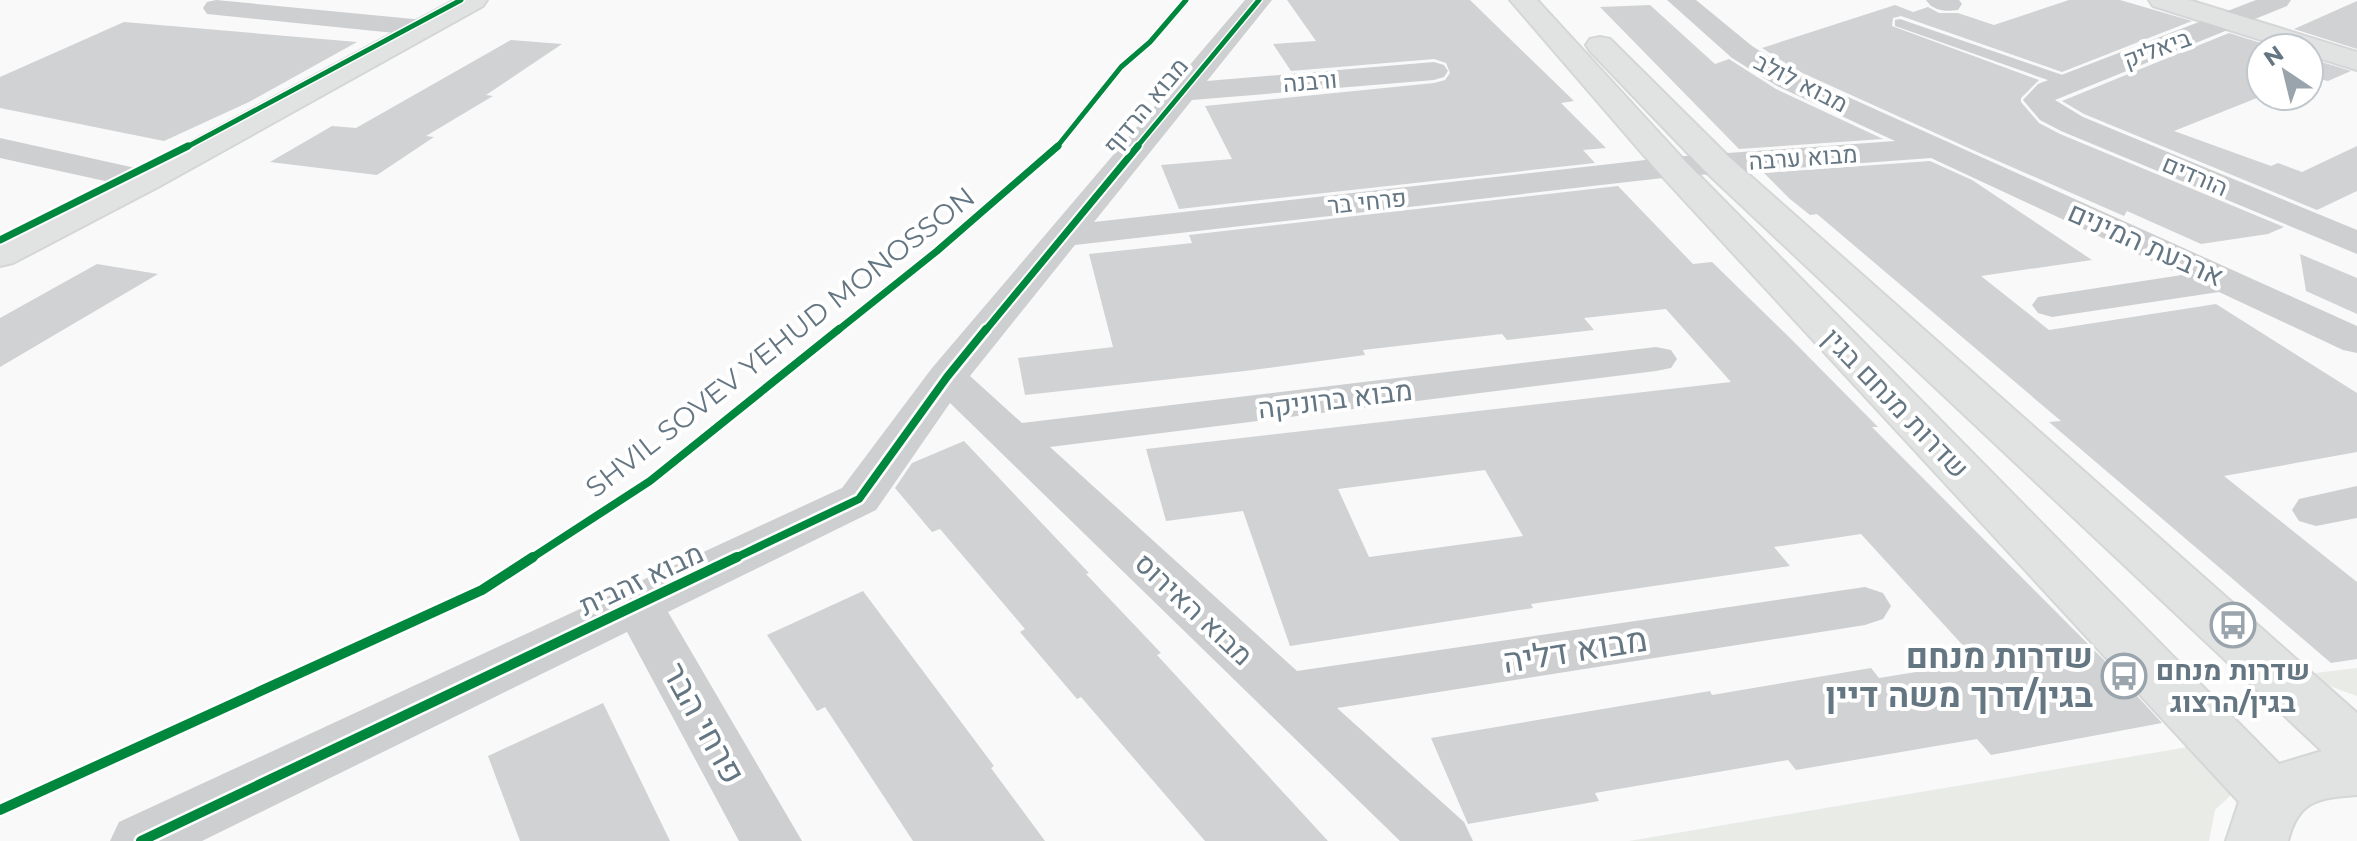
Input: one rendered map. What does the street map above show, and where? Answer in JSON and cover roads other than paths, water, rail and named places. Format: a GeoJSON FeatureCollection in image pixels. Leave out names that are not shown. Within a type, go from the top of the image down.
{"type":"FeatureCollection","features":[{"type":"Feature","properties":{"kind":"street"},"geometry":{"type":"LineString","coordinates":[[0,255],[146,180],[474,0]]}},
{"type":"Feature","properties":{"kind":"street","name":"מבוא הרדוף"},"geometry":{"type":"LineString","coordinates":[[1062,236],[1259,0]]}},
{"type":"Feature","properties":{"kind":"street","name":"שדרות מנחם בגין"},"geometry":{"type":"LineString","coordinates":[[1523,0],[2266,820]]}},
{"type":"Feature","properties":{"kind":"street","name":"שדרות מנחם בגין"},"geometry":{"type":"LineString","coordinates":[[1556,0],[1717,164],[2357,748]]}},
{"type":"Feature","properties":{"kind":"street","name":"מבוא לולב"},"geometry":{"type":"LineString","coordinates":[[1680,0],[1742,52],[1787,80],[1935,148]]}},
{"type":"Feature","properties":{"kind":"street"},"geometry":{"type":"LineString","coordinates":[[2162,0],[2357,61]]}},
{"type":"Feature","properties":{"kind":"street","name":"ביאליק"},"geometry":{"type":"LineString","coordinates":[[2038,100],[2049,90],[2068,82],[2231,21],[2278,0]]}},
{"type":"Feature","properties":{"kind":"street"},"geometry":{"type":"LineString","coordinates":[[216,8],[424,28]]}},
{"type":"Feature","properties":{"kind":"street","name":"ורבנה"},"geometry":{"type":"LineString","coordinates":[[1185,92],[1434,71]]}},
{"type":"Feature","properties":{"kind":"street","name":"הורדים"},"geometry":{"type":"LineString","coordinates":[[2038,100],[2051,113],[2072,124],[2357,243]]}},
{"type":"Feature","properties":{"kind":"street"},"geometry":{"type":"LineString","coordinates":[[0,148],[146,180]]}},
{"type":"Feature","properties":{"kind":"street","name":"מבוא ערבה"},"geometry":{"type":"LineString","coordinates":[[1672,167],[1935,148]]}},
{"type":"Feature","properties":{"kind":"street","name":"ארבעת המינים"},"geometry":{"type":"LineString","coordinates":[[1935,148],[2357,341]]}},
{"type":"Feature","properties":{"kind":"street","name":"פרחי בר"},"geometry":{"type":"LineString","coordinates":[[1062,236],[1672,167]]}},
{"type":"Feature","properties":{"kind":"street","name":"מבוא זהבית"},"geometry":{"type":"LineString","coordinates":[[141,841],[859,499],[947,377],[1062,236]]}},
{"type":"Feature","properties":{"kind":"street"},"geometry":{"type":"LineString","coordinates":[[2052,305],[2225,280]]}},
{"type":"Feature","properties":{"kind":"street","name":"מבוא ברוניקה"},"geometry":{"type":"LineString","coordinates":[[1013,438],[1656,359]]}},
{"type":"Feature","properties":{"kind":"street","name":"מבוא האירוס"},"geometry":{"type":"LineString","coordinates":[[947,377],[1442,841]]}},
{"type":"Feature","properties":{"kind":"street","name":"פרחי הבר"},"geometry":{"type":"LineString","coordinates":[[638,605],[771,841]]}},
{"type":"Feature","properties":{"kind":"street","name":"מבוא דליה"},"geometry":{"type":"LineString","coordinates":[[1285,694],[1865,606]]}},
{"type":"Feature","properties":{"kind":"street"},"geometry":{"type":"LineString","coordinates":[[2266,820],[2293,784],[2332,772],[2357,771]]}},
{"type":"Feature","properties":{"kind":"lane"},"geometry":{"type":"LineString","coordinates":[[1900,23],[2068,82]]}},
{"type":"Feature","properties":{"kind":"place","name":"שדרות מנחם בגין/הרצוג"},"geometry":{"type":"Point","coordinates":[2233,625]}},
{"type":"Feature","properties":{"kind":"place","name":"שדרות מנחם בגין/דרך משה דיין"},"geometry":{"type":"Point","coordinates":[2124,676]}}]}
